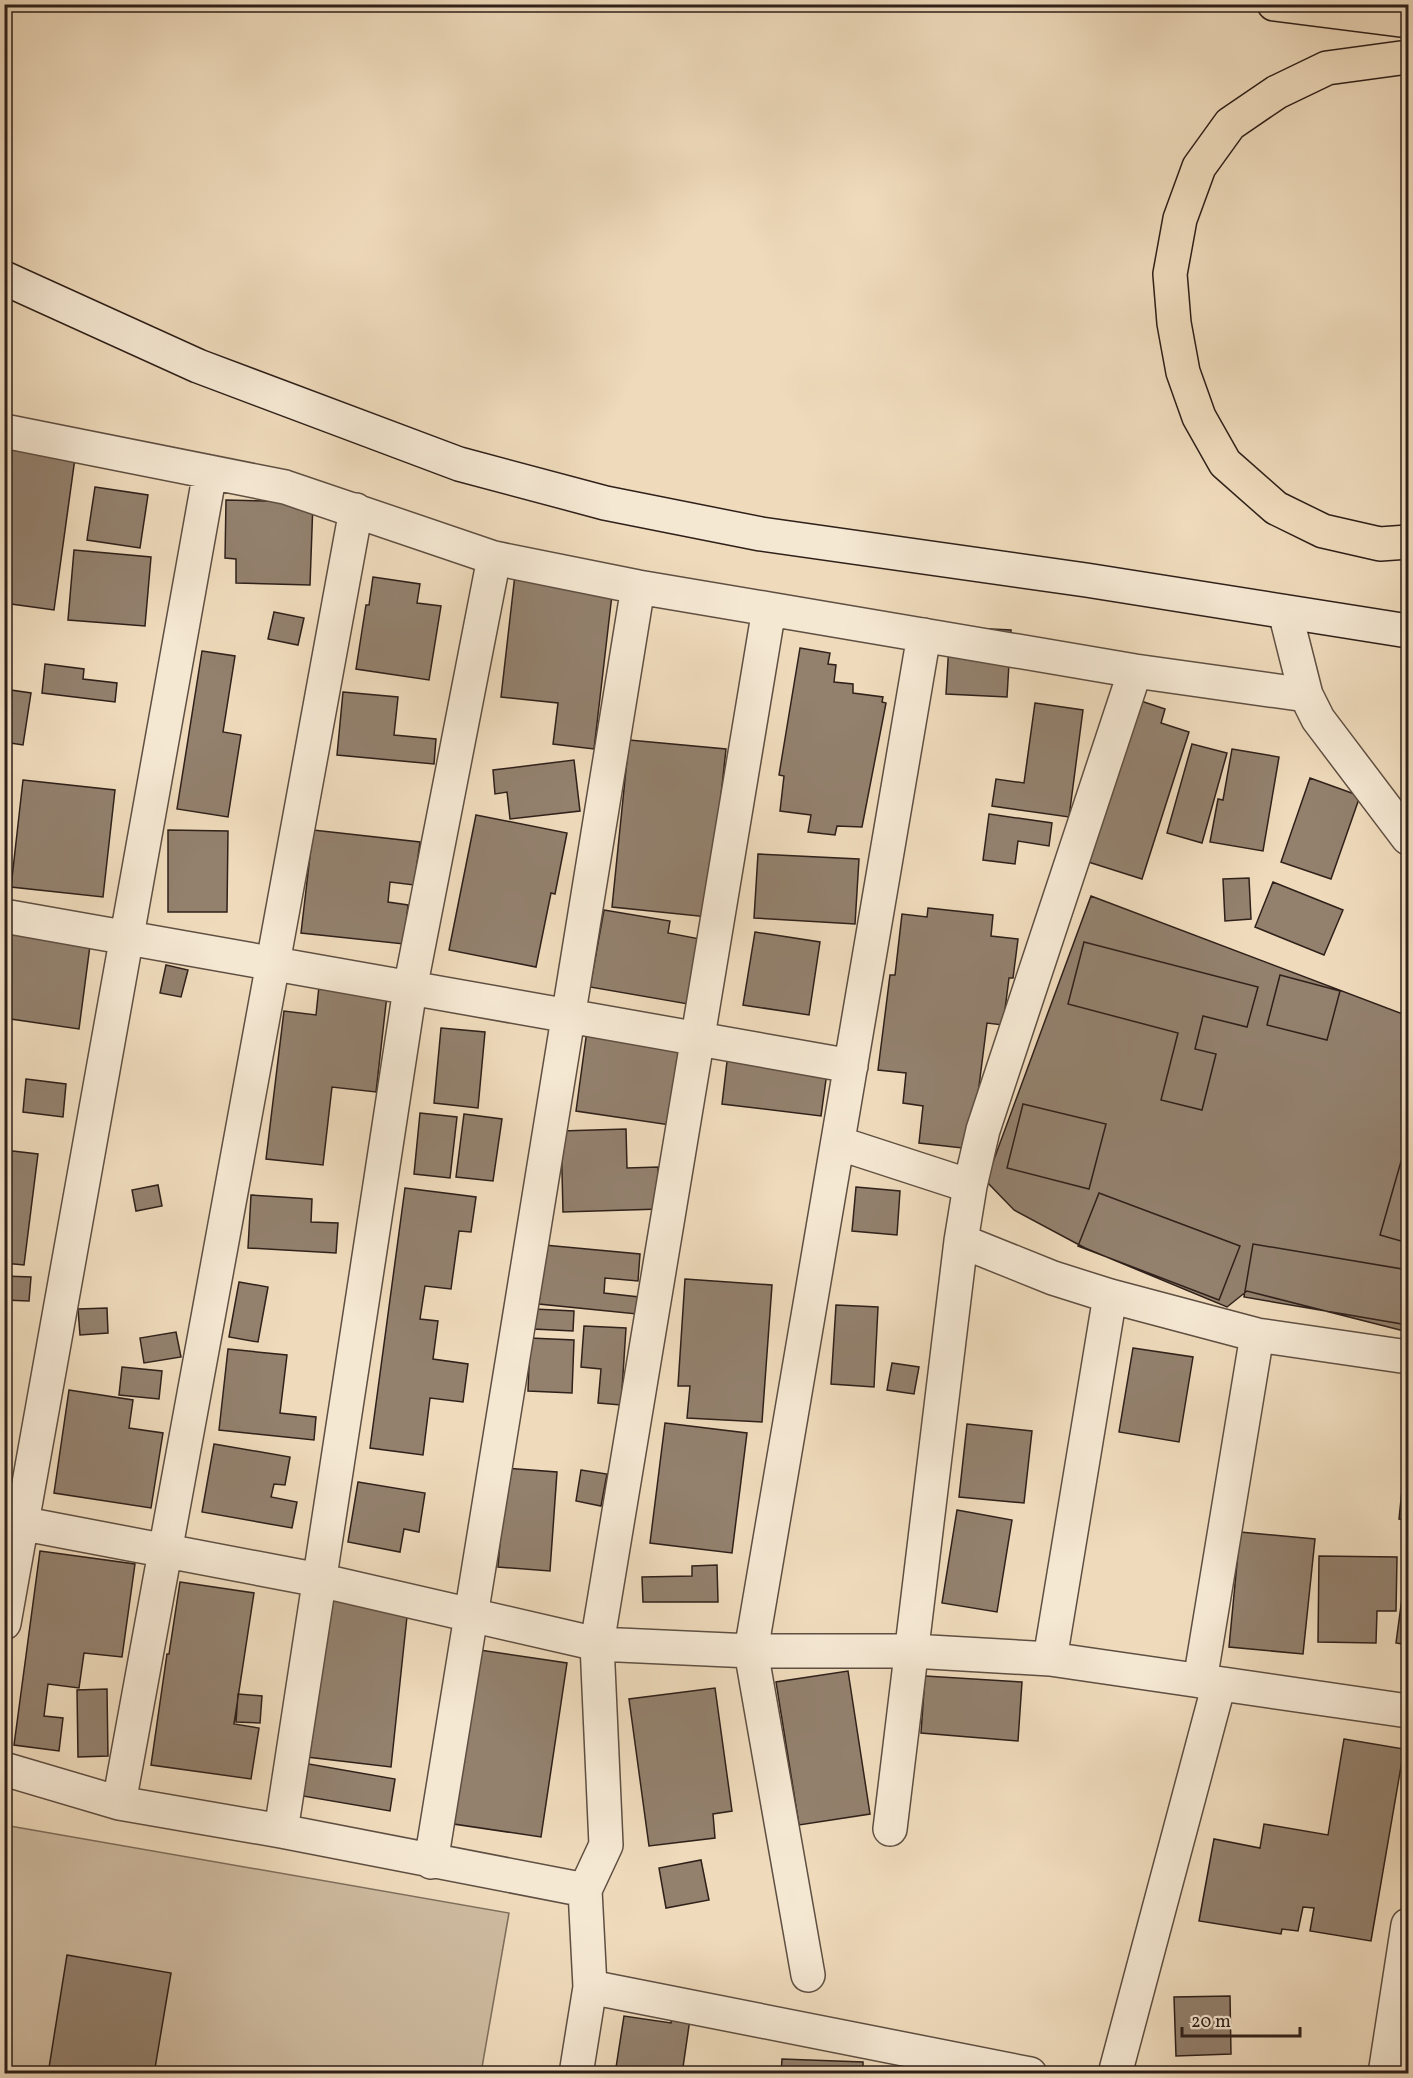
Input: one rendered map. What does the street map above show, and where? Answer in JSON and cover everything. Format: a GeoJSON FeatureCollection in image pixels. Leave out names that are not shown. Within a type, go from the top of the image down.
{"type":"FeatureCollection","features":[{"type":"Feature","properties":{"kind":"highway"},"geometry":{"type":"LineString","coordinates":[[1274,4],[1408,21]]}},
{"type":"Feature","properties":{"kind":"highway"},"geometry":{"type":"LineString","coordinates":[[1408,57],[1327,68],[1277,92],[1230,124],[1199,167],[1180,219],[1170,274],[1173,323],[1183,372],[1198,417],[1226,463],[1276,508],[1323,531],[1380,544],[1408,542]]}},
{"type":"Feature","properties":{"kind":"street"},"geometry":{"type":"LineString","coordinates":[[4,278],[209,371],[459,464],[605,503],[761,534],[1086,580],[1285,612],[1371,623],[1408,631]]}},
{"type":"Feature","properties":{"kind":"street"},"geometry":{"type":"LineString","coordinates":[[4,431],[285,487],[494,558],[638,587],[1135,671],[1306,695]]}},
{"type":"Feature","properties":{"kind":"street"},"geometry":{"type":"LineString","coordinates":[[4,1623],[13,1522],[126,938],[210,472]]}},
{"type":"Feature","properties":{"kind":"street"},"geometry":{"type":"LineString","coordinates":[[119,1803],[356,510]]}},
{"type":"Feature","properties":{"kind":"street"},"geometry":{"type":"LineString","coordinates":[[281,1831],[410,989],[494,558]]}},
{"type":"Feature","properties":{"kind":"street"},"geometry":{"type":"LineString","coordinates":[[431,1862],[638,587]]}},
{"type":"Feature","properties":{"kind":"street"},"geometry":{"type":"LineString","coordinates":[[576,2073],[590,1987],[585,1890],[606,1845],[597,1644],[768,609]]}},
{"type":"Feature","properties":{"kind":"street"},"geometry":{"type":"LineString","coordinates":[[1285,612],[1306,695],[1318,719],[1408,838]]}},
{"type":"Feature","properties":{"kind":"street"},"geometry":{"type":"LineString","coordinates":[[1371,623],[1408,619]]}},
{"type":"Feature","properties":{"kind":"street"},"geometry":{"type":"LineString","coordinates":[[808,1975],[751,1651],[924,635]]}},
{"type":"Feature","properties":{"kind":"street"},"geometry":{"type":"LineString","coordinates":[[890,1829],[961,1241],[970,1185],[983,1130],[1135,671]]}},
{"type":"Feature","properties":{"kind":"street"},"geometry":{"type":"LineString","coordinates":[[4,916],[851,1066]]}},
{"type":"Feature","properties":{"kind":"street"},"geometry":{"type":"LineString","coordinates":[[838,1143],[970,1185]]}},
{"type":"Feature","properties":{"kind":"street"},"geometry":{"type":"LineString","coordinates":[[961,1241],[1053,1278],[1110,1296],[1257,1335],[1408,1357]]}},
{"type":"Feature","properties":{"kind":"street"},"geometry":{"type":"LineString","coordinates":[[1050,1659],[1110,1296]]}},
{"type":"Feature","properties":{"kind":"street"},"geometry":{"type":"LineString","coordinates":[[1115,2073],[1210,1682],[1257,1335]]}},
{"type":"Feature","properties":{"kind":"street"},"geometry":{"type":"LineString","coordinates":[[13,1522],[319,1580],[597,1644],[751,1651],[912,1651],[1050,1659],[1408,1712]]}},
{"type":"Feature","properties":{"kind":"street"},"geometry":{"type":"LineString","coordinates":[[4,1769],[119,1803],[281,1831],[431,1862],[585,1890]]}},
{"type":"Feature","properties":{"kind":"street"},"geometry":{"type":"LineString","coordinates":[[1385,2073],[1408,1925]]}},
{"type":"Feature","properties":{"kind":"street"},"geometry":{"type":"LineString","coordinates":[[590,1987],[1030,2073]]}},
{"type":"Feature","properties":{"kind":"shaded area"},"geometry":{"type":"Polygon","coordinates":[[[4,1825],[509,1913],[481,2073],[5,2073],[4,1825]]]}},
{"type":"Feature","properties":{"kind":"building"},"geometry":{"type":"Polygon","coordinates":[[[4,448],[75,458],[54,610],[4,603],[4,448]]]}},
{"type":"Feature","properties":{"kind":"building"},"geometry":{"type":"Polygon","coordinates":[[[95,487],[148,495],[140,548],[87,540],[95,487]]]}},
{"type":"Feature","properties":{"kind":"building"},"geometry":{"type":"Polygon","coordinates":[[[226,500],[313,502],[310,585],[236,583],[236,559],[225,558],[226,500]]]}},
{"type":"Feature","properties":{"kind":"building"},"geometry":{"type":"Polygon","coordinates":[[[74,550],[151,557],[145,626],[68,620],[74,550]]]}},
{"type":"Feature","properties":{"kind":"building"},"geometry":{"type":"Polygon","coordinates":[[[517,557],[615,569],[594,749],[553,744],[558,703],[501,697],[517,557]]]}},
{"type":"Feature","properties":{"kind":"building"},"geometry":{"type":"Polygon","coordinates":[[[373,577],[420,584],[417,603],[441,606],[429,680],[356,669],[373,577]]]}},
{"type":"Feature","properties":{"kind":"building"},"geometry":{"type":"Polygon","coordinates":[[[274,612],[304,618],[298,645],[268,639],[274,612]]]}},
{"type":"Feature","properties":{"kind":"building"},"geometry":{"type":"Polygon","coordinates":[[[950,627],[1011,630],[1007,697],[946,694],[950,627]]]}},
{"type":"Feature","properties":{"kind":"building"},"geometry":{"type":"Polygon","coordinates":[[[800,648],[830,653],[828,664],[836,665],[834,682],[853,684],[853,693],[883,697],[882,702],[886,703],[862,827],[837,826],[835,835],[808,832],[811,815],[780,811],[784,776],[779,775],[800,648]]]}},
{"type":"Feature","properties":{"kind":"building"},"geometry":{"type":"Polygon","coordinates":[[[202,651],[235,656],[223,732],[241,735],[228,817],[177,809],[202,651]]]}},
{"type":"Feature","properties":{"kind":"building"},"geometry":{"type":"Polygon","coordinates":[[[45,664],[84,669],[83,679],[117,683],[115,702],[42,693],[45,664]]]}},
{"type":"Feature","properties":{"kind":"building"},"geometry":{"type":"Polygon","coordinates":[[[4,689],[31,693],[23,745],[4,742],[4,689]]]}},
{"type":"Feature","properties":{"kind":"building"},"geometry":{"type":"Polygon","coordinates":[[[343,692],[398,697],[394,735],[436,739],[434,764],[337,755],[343,692]]]}},
{"type":"Feature","properties":{"kind":"building"},"geometry":{"type":"Polygon","coordinates":[[[1135,699],[1165,709],[1161,723],[1189,732],[1142,879],[1082,860],[1135,699]]]}},
{"type":"Feature","properties":{"kind":"building"},"geometry":{"type":"Polygon","coordinates":[[[1035,703],[1083,710],[1069,817],[992,806],[996,779],[1024,783],[1035,703]]]}},
{"type":"Feature","properties":{"kind":"building"},"geometry":{"type":"Polygon","coordinates":[[[629,740],[726,749],[708,917],[612,907],[629,740]]]}},
{"type":"Feature","properties":{"kind":"building"},"geometry":{"type":"Polygon","coordinates":[[[1192,744],[1227,753],[1202,843],[1167,833],[1192,744]]]}},
{"type":"Feature","properties":{"kind":"building"},"geometry":{"type":"Polygon","coordinates":[[[1232,749],[1279,757],[1263,851],[1210,842],[1218,799],[1223,800],[1232,749]]]}},
{"type":"Feature","properties":{"kind":"building"},"geometry":{"type":"Polygon","coordinates":[[[574,760],[580,811],[510,819],[507,792],[495,794],[493,770],[574,760]]]}},
{"type":"Feature","properties":{"kind":"building"},"geometry":{"type":"Polygon","coordinates":[[[1310,778],[1360,796],[1331,879],[1281,862],[1310,778]]]}},
{"type":"Feature","properties":{"kind":"building"},"geometry":{"type":"Polygon","coordinates":[[[23,780],[115,790],[103,897],[11,887],[23,780]]]}},
{"type":"Feature","properties":{"kind":"building"},"geometry":{"type":"Polygon","coordinates":[[[989,814],[1052,823],[1049,846],[1018,841],[1015,864],[983,860],[989,814]]]}},
{"type":"Feature","properties":{"kind":"building"},"geometry":{"type":"Polygon","coordinates":[[[476,815],[567,833],[555,894],[551,893],[536,967],[449,950],[476,815]]]}},
{"type":"Feature","properties":{"kind":"building"},"geometry":{"type":"Polygon","coordinates":[[[168,830],[228,831],[227,912],[168,912],[168,830]]]}},
{"type":"Feature","properties":{"kind":"building"},"geometry":{"type":"Polygon","coordinates":[[[313,830],[420,842],[414,885],[390,882],[388,902],[408,905],[404,944],[301,933],[313,830]]]}},
{"type":"Feature","properties":{"kind":"building"},"geometry":{"type":"Polygon","coordinates":[[[758,854],[859,859],[855,924],[754,918],[758,854]]]}},
{"type":"Feature","properties":{"kind":"building"},"geometry":{"type":"Polygon","coordinates":[[[1249,878],[1251,919],[1225,921],[1223,879],[1249,878]]]}},
{"type":"Feature","properties":{"kind":"building"},"geometry":{"type":"Polygon","coordinates":[[[1273,882],[1343,910],[1324,955],[1255,927],[1273,882]]]}},
{"type":"Feature","properties":{"kind":"building"},"geometry":{"type":"Polygon","coordinates":[[[1091,896],[1408,1016],[1408,1332],[1247,1291],[1227,1307],[1085,1248],[1014,1210],[986,1181],[1091,896]]]}},
{"type":"Feature","properties":{"kind":"building"},"geometry":{"type":"Polygon","coordinates":[[[928,908],[993,915],[991,936],[1018,939],[1013,978],[1009,978],[1003,1025],[987,1023],[971,1149],[919,1143],[923,1106],[903,1103],[906,1073],[878,1070],[890,975],[895,975],[902,914],[927,917],[928,908]]]}},
{"type":"Feature","properties":{"kind":"building"},"geometry":{"type":"Polygon","coordinates":[[[604,910],[670,921],[668,933],[700,939],[688,1004],[590,987],[604,910]]]}},
{"type":"Feature","properties":{"kind":"building"},"geometry":{"type":"Polygon","coordinates":[[[4,927],[91,938],[79,1029],[4,1018],[4,927]]]}},
{"type":"Feature","properties":{"kind":"building"},"geometry":{"type":"Polygon","coordinates":[[[755,932],[820,942],[809,1015],[743,1005],[755,932]]]}},
{"type":"Feature","properties":{"kind":"building"},"geometry":{"type":"Polygon","coordinates":[[[1084,942],[1258,987],[1247,1027],[1203,1016],[1195,1049],[1216,1054],[1202,1110],[1161,1100],[1178,1033],[1068,1004],[1084,942]]]}},
{"type":"Feature","properties":{"kind":"building"},"geometry":{"type":"Polygon","coordinates":[[[166,965],[188,970],[181,997],[160,993],[166,965]]]}},
{"type":"Feature","properties":{"kind":"building"},"geometry":{"type":"Polygon","coordinates":[[[1280,975],[1340,991],[1327,1040],[1267,1025],[1280,975]]]}},
{"type":"Feature","properties":{"kind":"building"},"geometry":{"type":"Polygon","coordinates":[[[319,986],[387,995],[376,1092],[332,1087],[323,1165],[266,1159],[284,1011],[316,1015],[319,986]]]}},
{"type":"Feature","properties":{"kind":"building"},"geometry":{"type":"Polygon","coordinates":[[[588,1023],[683,1037],[670,1125],[576,1111],[588,1023]]]}},
{"type":"Feature","properties":{"kind":"building"},"geometry":{"type":"Polygon","coordinates":[[[441,1028],[485,1032],[478,1108],[434,1103],[441,1028]]]}},
{"type":"Feature","properties":{"kind":"building"},"geometry":{"type":"Polygon","coordinates":[[[728,1053],[828,1065],[821,1116],[722,1104],[728,1053]]]}},
{"type":"Feature","properties":{"kind":"building"},"geometry":{"type":"Polygon","coordinates":[[[26,1079],[66,1084],[63,1117],[23,1112],[26,1079]]]}},
{"type":"Feature","properties":{"kind":"building"},"geometry":{"type":"Polygon","coordinates":[[[1023,1104],[1106,1124],[1089,1189],[1007,1168],[1023,1104]]]}},
{"type":"Feature","properties":{"kind":"building"},"geometry":{"type":"Polygon","coordinates":[[[420,1113],[457,1117],[450,1178],[414,1174],[420,1113]]]}},
{"type":"Feature","properties":{"kind":"building"},"geometry":{"type":"Polygon","coordinates":[[[464,1114],[502,1119],[493,1181],[456,1177],[464,1114]]]}},
{"type":"Feature","properties":{"kind":"building"},"geometry":{"type":"Polygon","coordinates":[[[626,1129],[627,1168],[658,1167],[660,1209],[563,1212],[561,1131],[626,1129]]]}},
{"type":"Feature","properties":{"kind":"building"},"geometry":{"type":"Polygon","coordinates":[[[1408,1137],[1408,1243],[1380,1235],[1408,1137]]]}},
{"type":"Feature","properties":{"kind":"building"},"geometry":{"type":"Polygon","coordinates":[[[4,1150],[38,1154],[24,1265],[4,1263],[4,1150]]]}},
{"type":"Feature","properties":{"kind":"building"},"geometry":{"type":"Polygon","coordinates":[[[158,1185],[162,1206],[136,1211],[132,1190],[158,1185]]]}},
{"type":"Feature","properties":{"kind":"building"},"geometry":{"type":"Polygon","coordinates":[[[856,1187],[900,1191],[897,1235],[852,1231],[856,1187]]]}},
{"type":"Feature","properties":{"kind":"building"},"geometry":{"type":"Polygon","coordinates":[[[405,1188],[476,1197],[471,1232],[459,1231],[451,1289],[425,1286],[420,1319],[438,1321],[433,1359],[468,1364],[463,1402],[430,1398],[423,1455],[370,1448],[405,1188]]]}},
{"type":"Feature","properties":{"kind":"building"},"geometry":{"type":"Polygon","coordinates":[[[1099,1193],[1240,1246],[1219,1300],[1078,1246],[1099,1193]]]}},
{"type":"Feature","properties":{"kind":"building"},"geometry":{"type":"Polygon","coordinates":[[[251,1195],[312,1199],[311,1222],[338,1223],[336,1253],[248,1248],[251,1195]]]}},
{"type":"Feature","properties":{"kind":"building"},"geometry":{"type":"Polygon","coordinates":[[[1253,1244],[1408,1270],[1408,1325],[1244,1297],[1253,1244]]]}},
{"type":"Feature","properties":{"kind":"building"},"geometry":{"type":"Polygon","coordinates":[[[544,1245],[640,1254],[638,1281],[605,1278],[604,1293],[639,1297],[637,1314],[539,1304],[544,1245]]]}},
{"type":"Feature","properties":{"kind":"building"},"geometry":{"type":"Polygon","coordinates":[[[4,1276],[31,1277],[29,1301],[4,1300],[4,1276]]]}},
{"type":"Feature","properties":{"kind":"building"},"geometry":{"type":"Polygon","coordinates":[[[685,1279],[772,1285],[762,1422],[687,1418],[690,1386],[678,1386],[685,1279]]]}},
{"type":"Feature","properties":{"kind":"building"},"geometry":{"type":"Polygon","coordinates":[[[239,1282],[268,1287],[258,1342],[229,1337],[239,1282]]]}},
{"type":"Feature","properties":{"kind":"building"},"geometry":{"type":"Polygon","coordinates":[[[836,1305],[878,1307],[874,1387],[831,1384],[836,1305]]]}},
{"type":"Feature","properties":{"kind":"building"},"geometry":{"type":"Polygon","coordinates":[[[107,1308],[108,1333],[80,1335],[78,1309],[107,1308]]]}},
{"type":"Feature","properties":{"kind":"building"},"geometry":{"type":"Polygon","coordinates":[[[534,1309],[574,1311],[573,1331],[533,1329],[534,1309]]]}},
{"type":"Feature","properties":{"kind":"building"},"geometry":{"type":"Polygon","coordinates":[[[584,1326],[626,1328],[621,1405],[598,1403],[601,1369],[581,1367],[584,1326]]]}},
{"type":"Feature","properties":{"kind":"building"},"geometry":{"type":"Polygon","coordinates":[[[176,1332],[181,1357],[144,1363],[140,1338],[176,1332]]]}},
{"type":"Feature","properties":{"kind":"building"},"geometry":{"type":"Polygon","coordinates":[[[530,1338],[574,1340],[572,1393],[528,1391],[530,1338]]]}},
{"type":"Feature","properties":{"kind":"building"},"geometry":{"type":"Polygon","coordinates":[[[1133,1348],[1193,1357],[1179,1442],[1119,1432],[1133,1348]]]}},
{"type":"Feature","properties":{"kind":"building"},"geometry":{"type":"Polygon","coordinates":[[[228,1349],[287,1355],[280,1413],[316,1417],[314,1440],[219,1430],[228,1349]]]}},
{"type":"Feature","properties":{"kind":"building"},"geometry":{"type":"Polygon","coordinates":[[[892,1363],[919,1367],[914,1394],[887,1390],[892,1363]]]}},
{"type":"Feature","properties":{"kind":"building"},"geometry":{"type":"Polygon","coordinates":[[[122,1367],[162,1371],[159,1399],[119,1395],[122,1367]]]}},
{"type":"Feature","properties":{"kind":"building"},"geometry":{"type":"Polygon","coordinates":[[[69,1390],[133,1400],[129,1428],[163,1433],[151,1508],[54,1493],[69,1390]]]}},
{"type":"Feature","properties":{"kind":"building"},"geometry":{"type":"Polygon","coordinates":[[[665,1423],[747,1433],[732,1553],[650,1543],[665,1423]]]}},
{"type":"Feature","properties":{"kind":"building"},"geometry":{"type":"Polygon","coordinates":[[[967,1424],[1032,1431],[1024,1503],[959,1497],[967,1424]]]}},
{"type":"Feature","properties":{"kind":"building"},"geometry":{"type":"Polygon","coordinates":[[[1408,1431],[1408,1520],[1399,1519],[1408,1431]]]}},
{"type":"Feature","properties":{"kind":"building"},"geometry":{"type":"Polygon","coordinates":[[[214,1444],[290,1457],[285,1485],[274,1484],[271,1497],[297,1502],[292,1528],[202,1512],[214,1444]]]}},
{"type":"Feature","properties":{"kind":"building"},"geometry":{"type":"Polygon","coordinates":[[[506,1468],[557,1472],[550,1571],[498,1567],[506,1468]]]}},
{"type":"Feature","properties":{"kind":"building"},"geometry":{"type":"Polygon","coordinates":[[[581,1470],[607,1474],[601,1506],[576,1501],[581,1470]]]}},
{"type":"Feature","properties":{"kind":"building"},"geometry":{"type":"Polygon","coordinates":[[[358,1482],[425,1493],[419,1532],[404,1529],[400,1552],[348,1542],[358,1482]]]}},
{"type":"Feature","properties":{"kind":"building"},"geometry":{"type":"Polygon","coordinates":[[[957,1510],[1012,1520],[997,1612],[942,1603],[957,1510]]]}},
{"type":"Feature","properties":{"kind":"building"},"geometry":{"type":"Polygon","coordinates":[[[1240,1532],[1315,1539],[1303,1654],[1229,1647],[1240,1532]]]}},
{"type":"Feature","properties":{"kind":"building"},"geometry":{"type":"Polygon","coordinates":[[[40,1551],[135,1564],[122,1657],[84,1653],[79,1688],[48,1684],[44,1716],[63,1718],[59,1751],[14,1745],[40,1551]]]}},
{"type":"Feature","properties":{"kind":"building"},"geometry":{"type":"Polygon","coordinates":[[[1408,1553],[1408,1645],[1396,1643],[1408,1553]]]}},
{"type":"Feature","properties":{"kind":"building"},"geometry":{"type":"Polygon","coordinates":[[[1319,1556],[1397,1557],[1396,1611],[1377,1611],[1376,1643],[1318,1642],[1319,1556]]]}},
{"type":"Feature","properties":{"kind":"building"},"geometry":{"type":"Polygon","coordinates":[[[717,1565],[718,1602],[643,1602],[642,1577],[692,1576],[692,1566],[717,1565]]]}},
{"type":"Feature","properties":{"kind":"building"},"geometry":{"type":"Polygon","coordinates":[[[180,1582],[254,1593],[234,1724],[259,1728],[251,1779],[151,1765],[180,1582]]]}},
{"type":"Feature","properties":{"kind":"building"},"geometry":{"type":"Polygon","coordinates":[[[324,1598],[408,1607],[391,1767],[307,1757],[324,1598]]]}},
{"type":"Feature","properties":{"kind":"building"},"geometry":{"type":"Polygon","coordinates":[[[473,1649],[567,1663],[541,1837],[447,1823],[473,1649]]]}},
{"type":"Feature","properties":{"kind":"building"},"geometry":{"type":"Polygon","coordinates":[[[848,1671],[870,1814],[799,1825],[776,1682],[848,1671]]]}},
{"type":"Feature","properties":{"kind":"building"},"geometry":{"type":"Polygon","coordinates":[[[925,1676],[1022,1682],[1018,1741],[921,1733],[925,1676]]]}},
{"type":"Feature","properties":{"kind":"building"},"geometry":{"type":"Polygon","coordinates":[[[715,1688],[732,1811],[713,1814],[715,1838],[649,1846],[629,1699],[715,1688]]]}},
{"type":"Feature","properties":{"kind":"building"},"geometry":{"type":"Polygon","coordinates":[[[107,1689],[108,1756],[78,1757],[77,1690],[107,1689]]]}},
{"type":"Feature","properties":{"kind":"building"},"geometry":{"type":"Polygon","coordinates":[[[238,1694],[262,1696],[260,1723],[236,1722],[238,1694]]]}},
{"type":"Feature","properties":{"kind":"building"},"geometry":{"type":"Polygon","coordinates":[[[1344,1739],[1404,1749],[1371,1941],[1310,1931],[1314,1908],[1303,1907],[1298,1931],[1282,1929],[1281,1934],[1199,1921],[1214,1839],[1260,1848],[1264,1824],[1328,1835],[1344,1739]]]}},
{"type":"Feature","properties":{"kind":"building"},"geometry":{"type":"Polygon","coordinates":[[[303,1763],[395,1779],[390,1811],[297,1795],[303,1763]]]}},
{"type":"Feature","properties":{"kind":"building"},"geometry":{"type":"Polygon","coordinates":[[[701,1860],[709,1900],[666,1908],[659,1868],[701,1860]]]}},
{"type":"Feature","properties":{"kind":"building"},"geometry":{"type":"Polygon","coordinates":[[[67,1955],[171,1973],[154,2074],[48,2074],[67,1955]]]}},
{"type":"Feature","properties":{"kind":"building"},"geometry":{"type":"Polygon","coordinates":[[[1230,1996],[1231,2054],[1176,2056],[1174,1997],[1230,1996]]]}},
{"type":"Feature","properties":{"kind":"building"},"geometry":{"type":"Polygon","coordinates":[[[673,2009],[691,2012],[682,2074],[615,2074],[624,2016],[671,2023],[673,2009]]]}},
{"type":"Feature","properties":{"kind":"building"},"geometry":{"type":"Polygon","coordinates":[[[782,2059],[863,2062],[863,2074],[781,2074],[782,2059]]]}}]}
